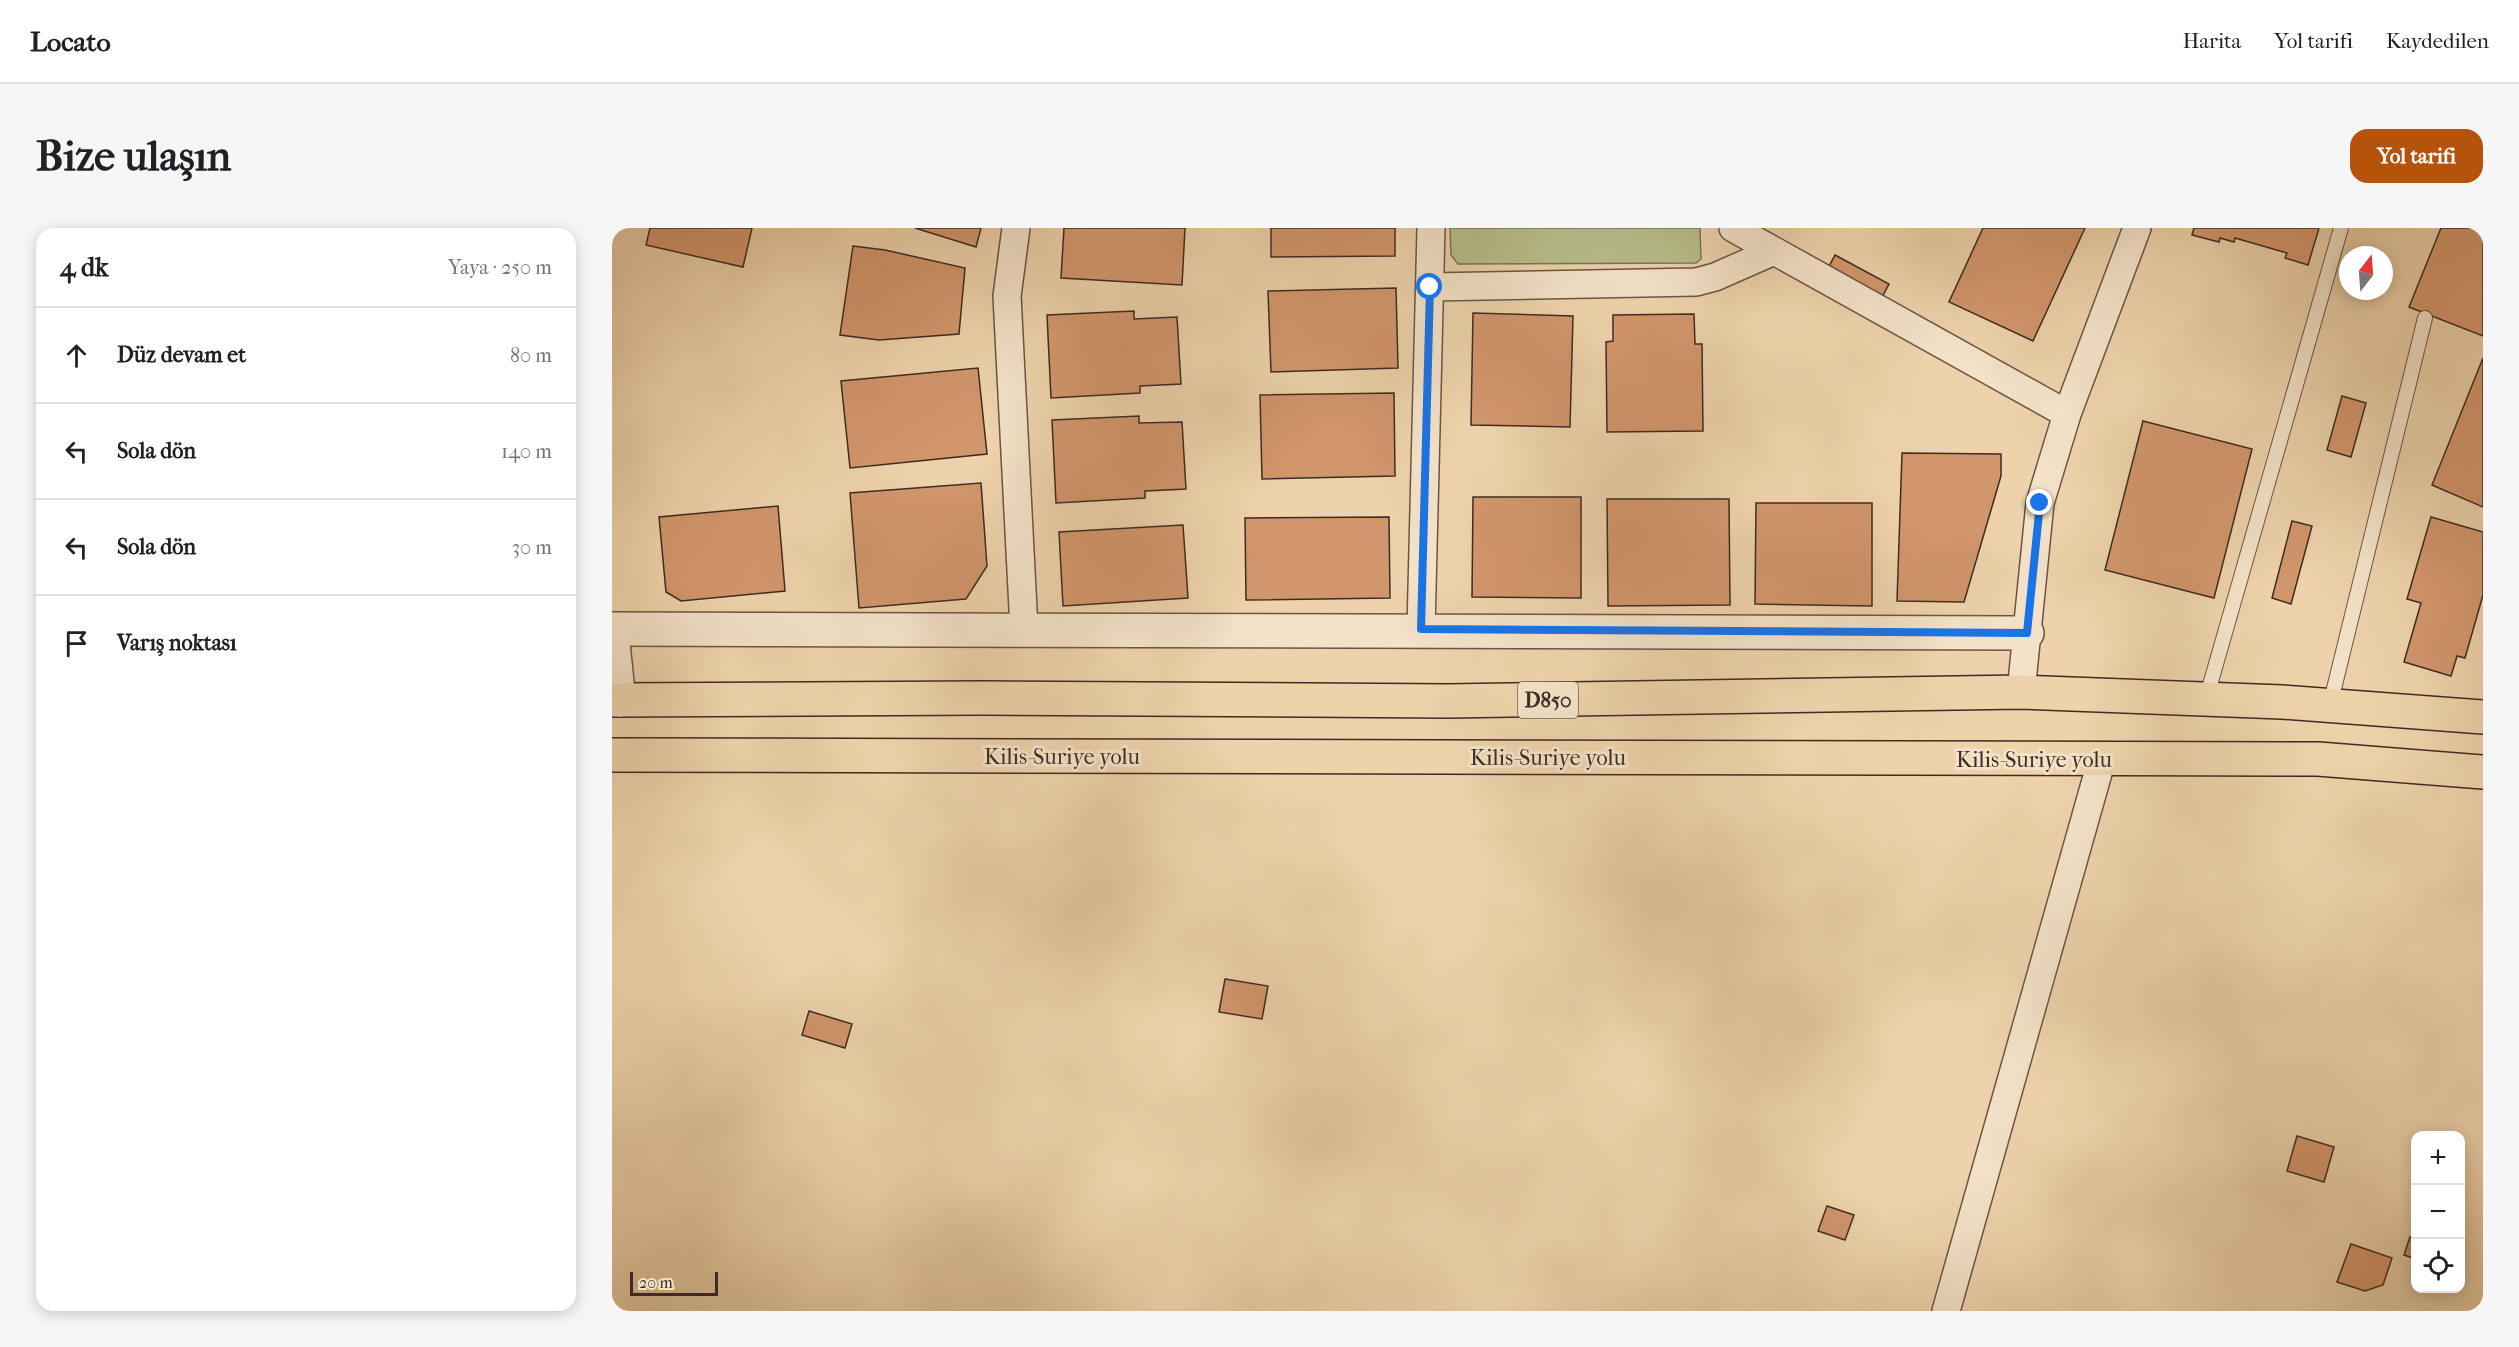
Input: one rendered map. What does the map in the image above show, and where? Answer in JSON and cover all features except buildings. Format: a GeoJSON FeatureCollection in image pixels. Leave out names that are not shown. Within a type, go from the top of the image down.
{"type":"FeatureCollection","features":[{"type":"Feature","properties":{"kind":"highway","name":"D850"},"geometry":{"type":"LineString","coordinates":[[615,700],[993,698],[1448,701],[2021,692],[2331,705],[2483,717]]}},
{"type":"Feature","properties":{"kind":"highway","name":"Kilis-Suriye yolu"},"geometry":{"type":"LineString","coordinates":[[612,754],[2318,759],[2483,772]]}},
{"type":"Feature","properties":{"kind":"street"},"geometry":{"type":"LineString","coordinates":[[1016,228],[1007,296],[1024,628]]}},
{"type":"Feature","properties":{"kind":"street"},"geometry":{"type":"LineString","coordinates":[[1421,629],[1431,228]]}},
{"type":"Feature","properties":{"kind":"street"},"geometry":{"type":"LineString","coordinates":[[1733,228],[1772,252],[2067,414]]}},
{"type":"Feature","properties":{"kind":"street"},"geometry":{"type":"LineString","coordinates":[[2021,692],[2040,503],[2067,414],[2137,228]]}},
{"type":"Feature","properties":{"kind":"street"},"geometry":{"type":"LineString","coordinates":[[1430,287],[1696,282],[1714,277],[1772,252]]}},
{"type":"Feature","properties":{"kind":"street"},"geometry":{"type":"LineString","coordinates":[[612,629],[1421,629],[2027,633]]}},
{"type":"Feature","properties":{"kind":"street"},"geometry":{"type":"LineString","coordinates":[[612,635],[615,700]]}},
{"type":"Feature","properties":{"kind":"street"},"geometry":{"type":"LineString","coordinates":[[1946,1311],[2102,759]]}},
{"type":"Feature","properties":{"kind":"lane"},"geometry":{"type":"LineString","coordinates":[[2205,699],[2341,228]]}},
{"type":"Feature","properties":{"kind":"lane"},"geometry":{"type":"LineString","coordinates":[[2331,705],[2425,318]]}},
{"type":"Feature","properties":{"kind":"green space"},"geometry":{"type":"Polygon","coordinates":[[[1450,228],[1700,228],[1701,259],[1696,263],[1458,264],[1451,255],[1450,228]]]}},
{"type":"Feature","properties":{"kind":"route"},"geometry":{"type":"LineString","coordinates":[[1430,287],[1421,629],[2027,633],[2040,503]]}}]}
